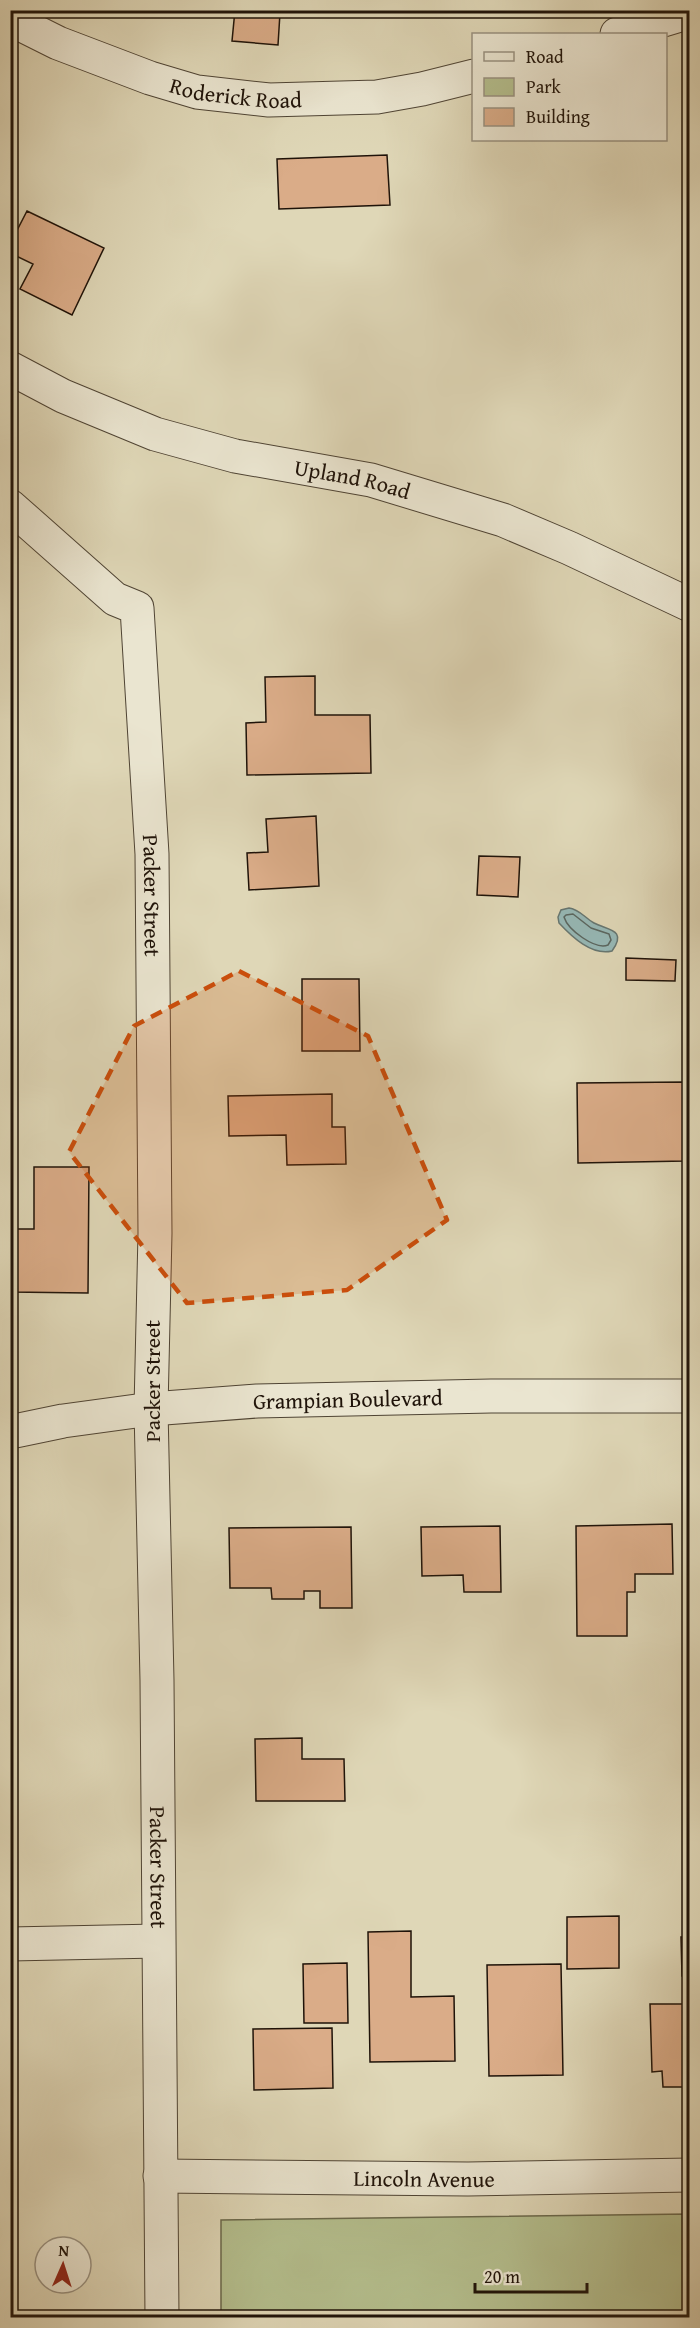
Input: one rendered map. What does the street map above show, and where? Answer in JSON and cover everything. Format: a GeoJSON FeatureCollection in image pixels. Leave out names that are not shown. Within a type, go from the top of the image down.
{"type":"FeatureCollection","features":[{"type":"Feature","properties":{"kind":"street"},"geometry":{"type":"LineString","coordinates":[[621,33],[690,12]]}},
{"type":"Feature","properties":{"kind":"street","name":"Roderick Road"},"geometry":{"type":"LineString","coordinates":[[10,19],[57,43],[150,78],[196,92],[268,100],[377,97],[472,76]]}},
{"type":"Feature","properties":{"kind":"street","name":"Upland Road"},"geometry":{"type":"LineString","coordinates":[[10,368],[63,396],[155,434],[235,456],[371,480],[503,520],[569,548],[690,605]]}},
{"type":"Feature","properties":{"kind":"street","name":"Packer Street"},"geometry":{"type":"LineString","coordinates":[[10,506],[115,598],[137,608],[152,854],[155,1233],[151,1409],[157,1680],[162,2318]]}},
{"type":"Feature","properties":{"kind":"street","name":"Grampian Boulevard"},"geometry":{"type":"LineString","coordinates":[[10,1432],[63,1421],[151,1409],[257,1401],[491,1396],[690,1396]]}},
{"type":"Feature","properties":{"kind":"street"},"geometry":{"type":"LineString","coordinates":[[10,1944],[158,1941]]}},
{"type":"Feature","properties":{"kind":"street","name":"Lincoln Avenue"},"geometry":{"type":"LineString","coordinates":[[160,2176],[468,2179],[690,2175]]}},
{"type":"Feature","properties":{"kind":"highlighted area"},"geometry":{"type":"Polygon","coordinates":[[[239,971],[368,1036],[447,1220],[347,1290],[187,1303],[69,1152],[134,1026],[239,971]]]}},
{"type":"Feature","properties":{"kind":"green space"},"geometry":{"type":"Polygon","coordinates":[[[689,2214],[689,2317],[221,2317],[221,2220],[689,2214]]]}},
{"type":"Feature","properties":{"kind":"water"},"geometry":{"type":"Polygon","coordinates":[[[569,908],[617,934],[618,938],[612,951],[597,951],[590,948],[559,923],[558,917],[561,910],[569,908]]]}},
{"type":"Feature","properties":{"kind":"building"},"geometry":{"type":"Polygon","coordinates":[[[235,10],[330,10],[329,16],[280,13],[278,45],[232,41],[235,10]]]}},
{"type":"Feature","properties":{"kind":"building"},"geometry":{"type":"Polygon","coordinates":[[[387,155],[390,205],[279,209],[277,159],[387,155]]]}},
{"type":"Feature","properties":{"kind":"building"},"geometry":{"type":"Polygon","coordinates":[[[27,211],[104,248],[72,315],[20,289],[33,264],[10,253],[10,244],[27,211]]]}},
{"type":"Feature","properties":{"kind":"building"},"geometry":{"type":"Polygon","coordinates":[[[315,676],[315,715],[370,715],[371,773],[247,775],[246,723],[266,722],[265,677],[315,676]]]}},
{"type":"Feature","properties":{"kind":"building"},"geometry":{"type":"Polygon","coordinates":[[[316,816],[319,886],[249,890],[247,853],[268,852],[266,819],[316,816]]]}},
{"type":"Feature","properties":{"kind":"building"},"geometry":{"type":"Polygon","coordinates":[[[479,856],[520,857],[518,897],[477,895],[479,856]]]}},
{"type":"Feature","properties":{"kind":"building"},"geometry":{"type":"Polygon","coordinates":[[[626,958],[676,960],[675,981],[626,980],[626,958]]]}},
{"type":"Feature","properties":{"kind":"building"},"geometry":{"type":"Polygon","coordinates":[[[302,979],[359,979],[360,1051],[302,1051],[302,979]]]}},
{"type":"Feature","properties":{"kind":"building"},"geometry":{"type":"Polygon","coordinates":[[[684,1082],[685,1161],[578,1163],[577,1083],[684,1082]]]}},
{"type":"Feature","properties":{"kind":"building"},"geometry":{"type":"Polygon","coordinates":[[[332,1094],[332,1127],[345,1127],[346,1164],[287,1165],[286,1135],[229,1136],[228,1096],[332,1094]]]}},
{"type":"Feature","properties":{"kind":"building"},"geometry":{"type":"Polygon","coordinates":[[[34,1167],[89,1167],[88,1293],[10,1292],[10,1229],[34,1229],[34,1167]]]}},
{"type":"Feature","properties":{"kind":"building"},"geometry":{"type":"Polygon","coordinates":[[[672,1524],[673,1574],[635,1574],[635,1592],[627,1592],[627,1636],[577,1636],[576,1526],[672,1524]]]}},
{"type":"Feature","properties":{"kind":"building"},"geometry":{"type":"Polygon","coordinates":[[[500,1526],[501,1592],[464,1592],[463,1575],[422,1576],[421,1527],[500,1526]]]}},
{"type":"Feature","properties":{"kind":"building"},"geometry":{"type":"Polygon","coordinates":[[[351,1527],[352,1608],[320,1608],[320,1591],[304,1591],[304,1599],[272,1599],[271,1588],[230,1588],[229,1528],[351,1527]]]}},
{"type":"Feature","properties":{"kind":"building"},"geometry":{"type":"Polygon","coordinates":[[[302,1738],[302,1759],[344,1759],[345,1801],[256,1801],[255,1739],[302,1738]]]}},
{"type":"Feature","properties":{"kind":"building"},"geometry":{"type":"Polygon","coordinates":[[[619,1916],[619,1968],[567,1969],[567,1917],[619,1916]]]}},
{"type":"Feature","properties":{"kind":"building"},"geometry":{"type":"Polygon","coordinates":[[[411,1931],[411,1997],[454,1996],[455,2061],[370,2062],[368,1932],[411,1931]]]}},
{"type":"Feature","properties":{"kind":"building"},"geometry":{"type":"Polygon","coordinates":[[[681,1937],[690,1937],[690,1976],[682,1976],[681,1937]]]}},
{"type":"Feature","properties":{"kind":"building"},"geometry":{"type":"Polygon","coordinates":[[[347,1963],[348,2023],[304,2023],[303,1964],[347,1963]]]}},
{"type":"Feature","properties":{"kind":"building"},"geometry":{"type":"Polygon","coordinates":[[[561,1964],[563,2075],[489,2076],[487,1965],[561,1964]]]}},
{"type":"Feature","properties":{"kind":"building"},"geometry":{"type":"Polygon","coordinates":[[[650,2004],[690,2004],[690,2087],[663,2087],[662,2071],[652,2072],[650,2004]]]}},
{"type":"Feature","properties":{"kind":"building"},"geometry":{"type":"Polygon","coordinates":[[[332,2028],[333,2088],[254,2090],[253,2029],[332,2028]]]}}]}
